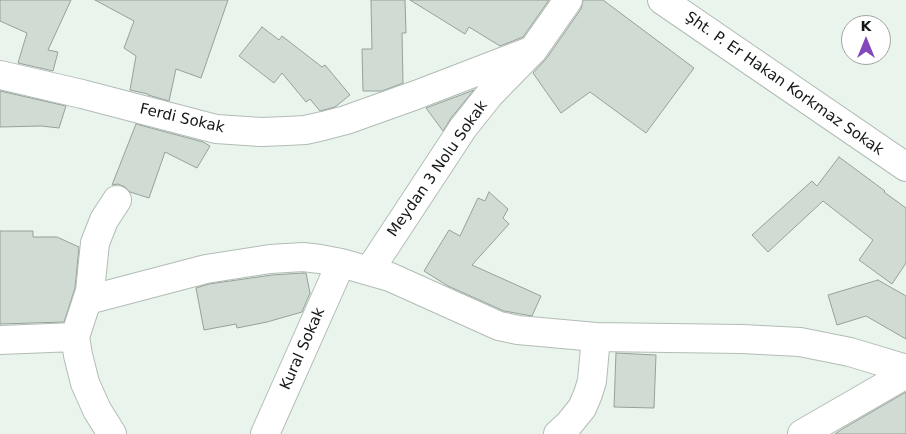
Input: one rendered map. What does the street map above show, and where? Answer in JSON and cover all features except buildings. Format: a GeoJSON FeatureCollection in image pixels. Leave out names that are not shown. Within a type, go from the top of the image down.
{"type":"FeatureCollection","features":[{"type":"Feature","properties":{"kind":"street","name":"Meydan 3 Nolu Sokak"},"geometry":{"type":"LineString","coordinates":[[368,271],[463,128],[490,94],[533,50],[568,0]]}},
{"type":"Feature","properties":{"kind":"street","name":"Şht. P. Er Hakan Korkmaz Sokak"},"geometry":{"type":"LineString","coordinates":[[662,0],[903,159]]}},
{"type":"Feature","properties":{"kind":"street","name":"Ferdi Sokak"},"geometry":{"type":"LineString","coordinates":[[0,74],[216,129],[261,132],[287,131],[304,130],[346,120],[533,50]]}},
{"type":"Feature","properties":{"kind":"street"},"geometry":{"type":"LineString","coordinates":[[112,434],[97,410],[85,383],[78,355],[76,336],[92,282],[92,260],[95,243],[104,220],[117,200]]}},
{"type":"Feature","properties":{"kind":"street"},"geometry":{"type":"LineString","coordinates":[[88,300],[206,269],[250,261],[303,257],[341,263],[368,271],[409,285],[499,326],[518,330],[596,337],[742,338],[800,342],[850,352],[906,369]]}},
{"type":"Feature","properties":{"kind":"street","name":"Kural Sokak"},"geometry":{"type":"LineString","coordinates":[[265,434],[341,263]]}},
{"type":"Feature","properties":{"kind":"street"},"geometry":{"type":"LineString","coordinates":[[0,340],[76,336]]}},
{"type":"Feature","properties":{"kind":"street"},"geometry":{"type":"LineString","coordinates":[[558,434],[582,408],[588,394],[592,381],[596,337]]}},
{"type":"Feature","properties":{"kind":"street"},"geometry":{"type":"LineString","coordinates":[[802,434],[906,374]]}}]}
